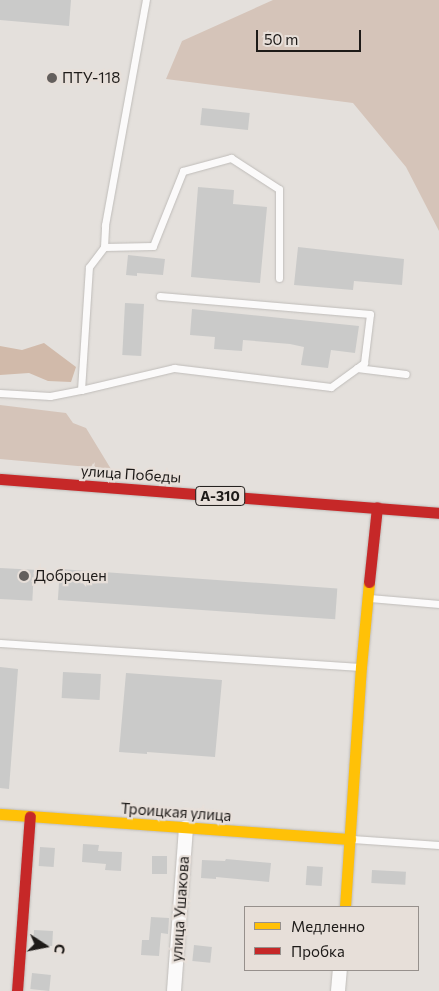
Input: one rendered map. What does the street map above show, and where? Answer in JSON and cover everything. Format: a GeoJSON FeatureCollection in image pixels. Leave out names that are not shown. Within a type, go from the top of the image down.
{"type":"FeatureCollection","features":[{"type":"Feature","properties":{"kind":"main road","name":"улица Победы"},"geometry":{"type":"LineString","coordinates":[[0,479],[439,513]]}},
{"type":"Feature","properties":{"kind":"main road"},"geometry":{"type":"LineString","coordinates":[[344,906],[361,667],[377,507]]}},
{"type":"Feature","properties":{"kind":"main road","name":"Троицкая улица"},"geometry":{"type":"LineString","coordinates":[[0,814],[350,839]]}},
{"type":"Feature","properties":{"kind":"main road"},"geometry":{"type":"LineString","coordinates":[[17,991],[30,816]]}},
{"type":"Feature","properties":{"kind":"street","name":"улица Ушакова"},"geometry":{"type":"LineString","coordinates":[[174,991],[186,827]]}},
{"type":"Feature","properties":{"kind":"street"},"geometry":{"type":"LineString","coordinates":[[338,991],[340,971]]}},
{"type":"Feature","properties":{"kind":"lane"},"geometry":{"type":"LineString","coordinates":[[81,390],[89,267],[104,247],[105,225],[146,0]]}},
{"type":"Feature","properties":{"kind":"lane"},"geometry":{"type":"LineString","coordinates":[[104,247],[153,246],[183,171],[230,158],[279,189],[279,278]]}},
{"type":"Feature","properties":{"kind":"lane"},"geometry":{"type":"LineString","coordinates":[[0,393],[50,396],[174,368],[332,387],[364,363],[370,314],[160,296]]}},
{"type":"Feature","properties":{"kind":"lane"},"geometry":{"type":"LineString","coordinates":[[357,368],[406,374]]}},
{"type":"Feature","properties":{"kind":"lane"},"geometry":{"type":"LineString","coordinates":[[368,598],[439,604]]}},
{"type":"Feature","properties":{"kind":"lane"},"geometry":{"type":"LineString","coordinates":[[0,642],[361,667]]}},
{"type":"Feature","properties":{"kind":"lane"},"geometry":{"type":"LineString","coordinates":[[350,839],[439,845]]}},
{"type":"Feature","properties":{"kind":"shaded area"},"geometry":{"type":"Polygon","coordinates":[[[273,0],[439,0],[439,231],[406,167],[353,103],[166,79],[182,41],[273,0]]]}},
{"type":"Feature","properties":{"kind":"shaded area"},"geometry":{"type":"Polygon","coordinates":[[[44,343],[76,367],[71,382],[48,381],[29,373],[0,375],[0,346],[22,350],[44,343]]]}},
{"type":"Feature","properties":{"kind":"shaded area"},"geometry":{"type":"Polygon","coordinates":[[[0,405],[66,413],[73,423],[86,428],[111,469],[0,459],[0,405]]]}},
{"type":"Feature","properties":{"kind":"building"},"geometry":{"type":"Polygon","coordinates":[[[0,0],[71,0],[69,26],[0,20],[0,0]]]}},
{"type":"Feature","properties":{"kind":"building"},"geometry":{"type":"Polygon","coordinates":[[[202,108],[250,113],[248,130],[200,125],[202,108]]]}},
{"type":"Feature","properties":{"kind":"building"},"geometry":{"type":"Polygon","coordinates":[[[198,187],[234,190],[233,204],[267,207],[260,283],[191,277],[198,187]]]}},
{"type":"Feature","properties":{"kind":"building"},"geometry":{"type":"Polygon","coordinates":[[[298,247],[404,259],[402,285],[354,281],[353,290],[294,285],[298,247]]]}},
{"type":"Feature","properties":{"kind":"building"},"geometry":{"type":"Polygon","coordinates":[[[128,255],[165,259],[163,275],[137,273],[137,276],[126,275],[128,255]]]}},
{"type":"Feature","properties":{"kind":"building"},"geometry":{"type":"Polygon","coordinates":[[[125,303],[144,304],[141,356],[122,355],[125,303]]]}},
{"type":"Feature","properties":{"kind":"building"},"geometry":{"type":"Polygon","coordinates":[[[192,309],[359,326],[355,353],[331,350],[328,368],[301,365],[304,347],[290,344],[243,340],[242,351],[214,349],[215,337],[190,335],[192,309]]]}},
{"type":"Feature","properties":{"kind":"building"},"geometry":{"type":"Polygon","coordinates":[[[0,568],[34,570],[32,601],[0,599],[0,568]]]}},
{"type":"Feature","properties":{"kind":"building"},"geometry":{"type":"Polygon","coordinates":[[[60,569],[337,588],[335,619],[58,600],[60,569]]]}},
{"type":"Feature","properties":{"kind":"building"},"geometry":{"type":"Polygon","coordinates":[[[0,667],[18,669],[9,789],[0,788],[0,667]]]}},
{"type":"Feature","properties":{"kind":"building"},"geometry":{"type":"Polygon","coordinates":[[[63,672],[101,674],[100,700],[62,698],[63,672]]]}},
{"type":"Feature","properties":{"kind":"building"},"geometry":{"type":"Polygon","coordinates":[[[126,673],[222,680],[215,757],[119,752],[126,673]]]}},
{"type":"Feature","properties":{"kind":"building"},"geometry":{"type":"Polygon","coordinates":[[[83,844],[99,845],[98,851],[122,852],[121,871],[105,870],[106,864],[82,862],[83,844]]]}},
{"type":"Feature","properties":{"kind":"building"},"geometry":{"type":"Polygon","coordinates":[[[40,847],[55,848],[54,867],[39,866],[40,847]]]}},
{"type":"Feature","properties":{"kind":"building"},"geometry":{"type":"Polygon","coordinates":[[[152,856],[167,856],[167,874],[152,874],[152,856]]]}},
{"type":"Feature","properties":{"kind":"building"},"geometry":{"type":"Polygon","coordinates":[[[226,859],[271,863],[269,882],[216,877],[216,879],[201,878],[202,860],[225,861],[226,859]]]}},
{"type":"Feature","properties":{"kind":"building"},"geometry":{"type":"Polygon","coordinates":[[[307,866],[323,867],[322,886],[306,885],[307,866]]]}},
{"type":"Feature","properties":{"kind":"building"},"geometry":{"type":"Polygon","coordinates":[[[372,870],[406,872],[405,885],[371,883],[372,870]]]}},
{"type":"Feature","properties":{"kind":"building"},"geometry":{"type":"Polygon","coordinates":[[[151,917],[169,918],[168,934],[161,933],[159,956],[141,955],[142,940],[149,940],[151,917]]]}},
{"type":"Feature","properties":{"kind":"building"},"geometry":{"type":"Polygon","coordinates":[[[34,930],[53,931],[52,946],[33,945],[34,930]]]}},
{"type":"Feature","properties":{"kind":"building"},"geometry":{"type":"Polygon","coordinates":[[[194,945],[212,947],[210,963],[192,961],[194,945]]]}},
{"type":"Feature","properties":{"kind":"building"},"geometry":{"type":"Polygon","coordinates":[[[32,973],[51,975],[49,991],[30,989],[32,973]]]}},
{"type":"Feature","properties":{"kind":"traffic: slow"},"geometry":{"type":"LineString","coordinates":[[345,906],[361,667],[369,582]]}},
{"type":"Feature","properties":{"kind":"traffic: slow"},"geometry":{"type":"LineString","coordinates":[[0,814],[350,839]]}},
{"type":"Feature","properties":{"kind":"traffic: jam"},"geometry":{"type":"LineString","coordinates":[[0,479],[439,513]]}},
{"type":"Feature","properties":{"kind":"traffic: jam"},"geometry":{"type":"LineString","coordinates":[[369,582],[377,507]]}},
{"type":"Feature","properties":{"kind":"traffic: jam"},"geometry":{"type":"LineString","coordinates":[[17,991],[30,816]]}},
{"type":"Feature","properties":{"kind":"place","name":"ПТУ-118"},"geometry":{"type":"Point","coordinates":[52,78]}},
{"type":"Feature","properties":{"kind":"place","name":"Доброцен"},"geometry":{"type":"Point","coordinates":[24,576]}}]}
